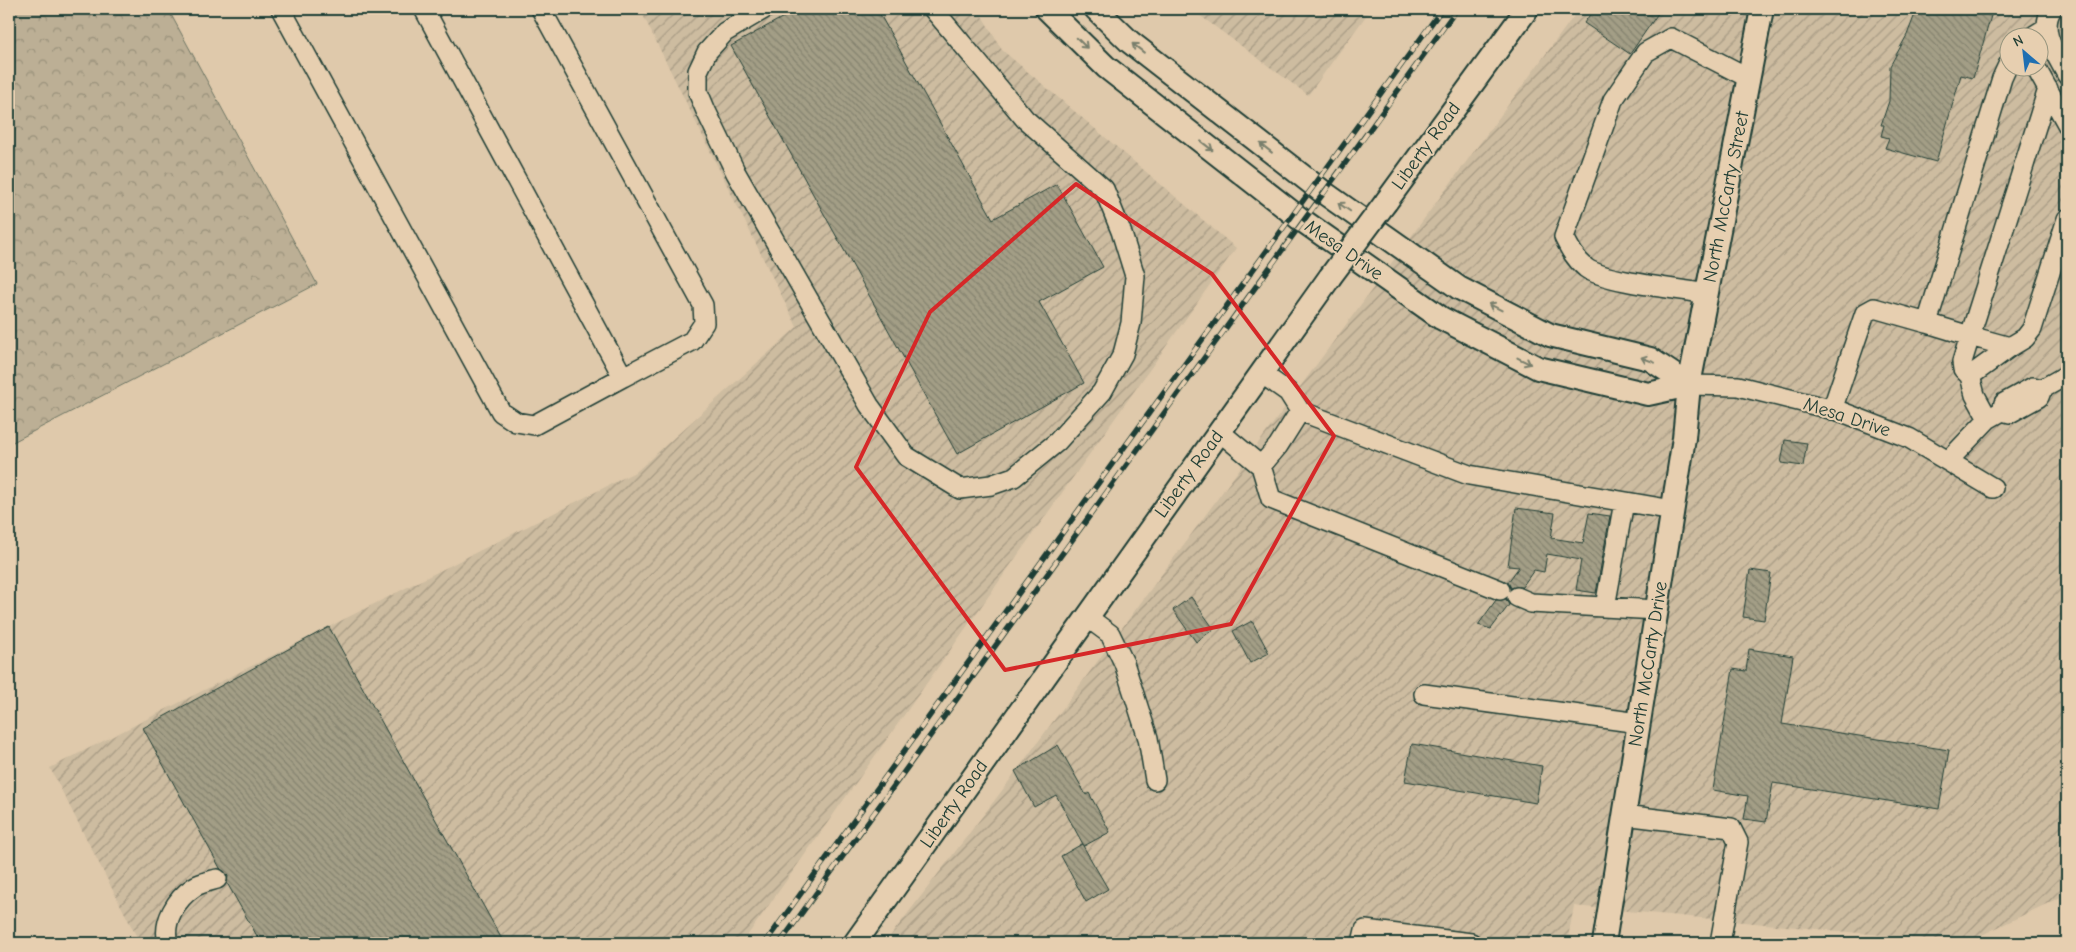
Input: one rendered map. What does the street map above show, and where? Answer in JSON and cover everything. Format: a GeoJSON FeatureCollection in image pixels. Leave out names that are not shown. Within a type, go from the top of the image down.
{"type":"FeatureCollection","features":[{"type":"Feature","properties":{"kind":"main road","name":"Mesa Drive"},"geometry":{"type":"LineString","coordinates":[[1047,9],[1106,67],[1302,220],[1441,318],[1538,368],[1648,394],[1689,385]]}},
{"type":"Feature","properties":{"kind":"main road","name":"Mesa Drive"},"geometry":{"type":"LineString","coordinates":[[1096,9],[1130,42],[1321,191],[1459,288],[1550,335],[1650,359],[1689,385]]}},
{"type":"Feature","properties":{"kind":"main road","name":"Liberty Road"},"geometry":{"type":"LineString","coordinates":[[863,940],[1087,617],[1261,373],[1527,9]]}},
{"type":"Feature","properties":{"kind":"main road","name":"North McCarty Street"},"geometry":{"type":"LineString","coordinates":[[1689,385],[1762,9]]}},
{"type":"Feature","properties":{"kind":"main road","name":"North McCarty Drive"},"geometry":{"type":"LineString","coordinates":[[1604,943],[1684,438],[1689,385]]}},
{"type":"Feature","properties":{"kind":"street"},"geometry":{"type":"LineString","coordinates":[[282,9],[501,412],[516,422],[534,425],[692,341],[704,323],[703,305],[541,9]]}},
{"type":"Feature","properties":{"kind":"street"},"geometry":{"type":"LineString","coordinates":[[424,9],[623,377]]}},
{"type":"Feature","properties":{"kind":"street"},"geometry":{"type":"LineString","coordinates":[[764,9],[725,32],[707,52],[698,71],[698,92],[703,105],[736,173],[869,405],[906,456],[960,489],[991,485],[1014,476],[1057,442],[1102,392],[1123,354],[1131,323],[1135,276],[1121,232],[1104,189],[1025,119],[932,9]]}},
{"type":"Feature","properties":{"kind":"street"},"geometry":{"type":"LineString","coordinates":[[2046,28],[2048,15],[2052,9]]}},
{"type":"Feature","properties":{"kind":"street"},"geometry":{"type":"LineString","coordinates":[[2048,35],[2067,74]]}},
{"type":"Feature","properties":{"kind":"street"},"geometry":{"type":"LineString","coordinates":[[1706,294],[1619,279],[1588,269],[1574,256],[1564,237],[1613,100],[1646,52],[1671,38],[1749,78]]}},
{"type":"Feature","properties":{"kind":"street"},"geometry":{"type":"LineString","coordinates":[[1927,322],[2002,78]]}},
{"type":"Feature","properties":{"kind":"street"},"geometry":{"type":"LineString","coordinates":[[2042,78],[2067,124]]}},
{"type":"Feature","properties":{"kind":"street"},"geometry":{"type":"LineString","coordinates":[[1995,415],[1975,394],[1970,376],[1963,370],[1962,362],[2048,89]]}},
{"type":"Feature","properties":{"kind":"street"},"geometry":{"type":"LineString","coordinates":[[1970,376],[2025,338],[2032,329],[2067,219]]}},
{"type":"Feature","properties":{"kind":"street"},"geometry":{"type":"LineString","coordinates":[[1832,410],[1859,329],[1870,309],[1874,308],[1927,322],[2010,348]]}},
{"type":"Feature","properties":{"kind":"street"},"geometry":{"type":"LineString","coordinates":[[1261,373],[1288,392],[1300,411],[1469,475],[1673,510]]}},
{"type":"Feature","properties":{"kind":"street"},"geometry":{"type":"LineString","coordinates":[[1948,461],[1995,415],[2010,413],[2023,406],[2039,397],[2042,389],[2067,375]]}},
{"type":"Feature","properties":{"kind":"street","name":"Mesa Drive"},"geometry":{"type":"LineString","coordinates":[[1689,385],[1738,386],[1832,410],[1909,438],[1993,488]]}},
{"type":"Feature","properties":{"kind":"street"},"geometry":{"type":"LineString","coordinates":[[1261,466],[1278,446],[1300,411]]}},
{"type":"Feature","properties":{"kind":"street"},"geometry":{"type":"LineString","coordinates":[[1220,432],[1261,466],[1271,499],[1531,603],[1657,610]]}},
{"type":"Feature","properties":{"kind":"street"},"geometry":{"type":"LineString","coordinates":[[1605,607],[1624,502]]}},
{"type":"Feature","properties":{"kind":"street"},"geometry":{"type":"LineString","coordinates":[[1087,617],[1110,634],[1124,663],[1148,738],[1155,780]]}},
{"type":"Feature","properties":{"kind":"street"},"geometry":{"type":"LineString","coordinates":[[1424,694],[1639,723]]}},
{"type":"Feature","properties":{"kind":"street"},"geometry":{"type":"LineString","coordinates":[[1624,815],[1731,828],[1738,842],[1720,943]]}},
{"type":"Feature","properties":{"kind":"street"},"geometry":{"type":"LineString","coordinates":[[168,943],[165,932],[172,909],[194,886],[216,879]]}},
{"type":"Feature","properties":{"kind":"street"},"geometry":{"type":"LineString","coordinates":[[1362,943],[1365,930],[1471,943]]}},
{"type":"Feature","properties":{"kind":"highlighted area"},"geometry":{"type":"Polygon","coordinates":[[[1076,184],[1212,274],[1334,436],[1231,624],[1005,670],[856,467],[930,312],[1076,184]]]}},
{"type":"Feature","properties":{"kind":"shaded area"},"geometry":{"type":"Polygon","coordinates":[[[640,9],[978,9],[1002,50],[1236,248],[742,943],[140,943],[50,768],[637,471],[797,327],[640,9]]]}},
{"type":"Feature","properties":{"kind":"shaded area"},"geometry":{"type":"Polygon","coordinates":[[[1191,9],[1371,9],[1308,95],[1191,9]]]}},
{"type":"Feature","properties":{"kind":"shaded area"},"geometry":{"type":"Polygon","coordinates":[[[1579,9],[2067,9],[2067,894],[1965,943],[1574,906],[1567,943],[885,943],[1001,792],[1579,9]]]}},
{"type":"Feature","properties":{"kind":"green space"},"geometry":{"type":"Polygon","coordinates":[[[9,9],[168,9],[317,284],[9,444],[9,9]]]}},
{"type":"Feature","properties":{"kind":"building"},"geometry":{"type":"Polygon","coordinates":[[[798,9],[877,9],[993,219],[1057,184],[1103,267],[1039,302],[1084,383],[957,454],[731,46],[798,9]]]}},
{"type":"Feature","properties":{"kind":"building"},"geometry":{"type":"Polygon","coordinates":[[[1594,9],[1661,9],[1630,54],[1584,23],[1594,9]]]}},
{"type":"Feature","properties":{"kind":"building"},"geometry":{"type":"Polygon","coordinates":[[[1917,9],[1993,9],[1973,78],[1961,75],[1936,162],[1885,148],[1889,138],[1881,136],[1884,125],[1881,125],[1889,101],[1890,66],[1907,35],[1917,9]]]}},
{"type":"Feature","properties":{"kind":"building"},"geometry":{"type":"Polygon","coordinates":[[[1785,440],[1807,443],[1803,466],[1781,463],[1785,440]]]}},
{"type":"Feature","properties":{"kind":"building"},"geometry":{"type":"Polygon","coordinates":[[[1516,508],[1555,513],[1551,538],[1583,543],[1589,513],[1610,516],[1596,593],[1576,590],[1581,560],[1547,554],[1544,572],[1534,570],[1522,587],[1511,588],[1508,582],[1519,567],[1508,566],[1516,508]]]}},
{"type":"Feature","properties":{"kind":"building"},"geometry":{"type":"Polygon","coordinates":[[[1750,570],[1771,573],[1764,620],[1743,617],[1750,570]]]}},
{"type":"Feature","properties":{"kind":"building"},"geometry":{"type":"Polygon","coordinates":[[[1191,597],[1214,629],[1196,642],[1173,610],[1191,597]]]}},
{"type":"Feature","properties":{"kind":"building"},"geometry":{"type":"Polygon","coordinates":[[[1506,599],[1509,605],[1491,629],[1478,625],[1496,600],[1506,599]]]}},
{"type":"Feature","properties":{"kind":"building"},"geometry":{"type":"Polygon","coordinates":[[[1252,621],[1269,653],[1250,663],[1233,631],[1252,621]]]}},
{"type":"Feature","properties":{"kind":"building"},"geometry":{"type":"Polygon","coordinates":[[[329,627],[504,943],[261,943],[227,883],[228,876],[220,868],[143,728],[329,627]]]}},
{"type":"Feature","properties":{"kind":"building"},"geometry":{"type":"Polygon","coordinates":[[[1749,649],[1793,656],[1782,724],[1949,750],[1939,809],[1773,783],[1766,822],[1744,819],[1748,796],[1713,790],[1733,669],[1746,671],[1749,649]]]}},
{"type":"Feature","properties":{"kind":"building"},"geometry":{"type":"Polygon","coordinates":[[[1412,744],[1542,766],[1536,803],[1405,781],[1412,744]]]}},
{"type":"Feature","properties":{"kind":"building"},"geometry":{"type":"Polygon","coordinates":[[[1058,745],[1086,795],[1089,793],[1110,832],[1084,846],[1056,795],[1034,807],[1015,771],[1058,745]]]}},
{"type":"Feature","properties":{"kind":"building"},"geometry":{"type":"Polygon","coordinates":[[[1082,844],[1108,889],[1086,902],[1061,856],[1082,844]]]}},
{"type":"Feature","properties":{"kind":"railway"},"geometry":{"type":"LineString","coordinates":[[765,943],[1442,9]]}},
{"type":"Feature","properties":{"kind":"railway"},"geometry":{"type":"LineString","coordinates":[[780,943],[1457,9]]}}]}
